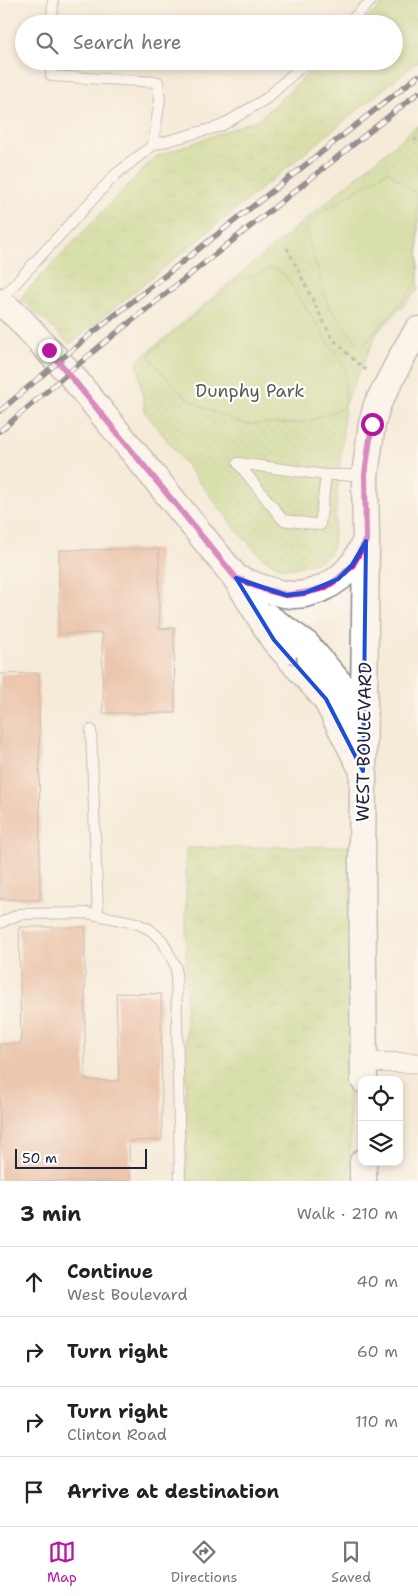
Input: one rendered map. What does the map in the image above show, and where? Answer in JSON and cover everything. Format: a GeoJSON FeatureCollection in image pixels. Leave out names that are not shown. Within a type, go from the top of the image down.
{"type":"FeatureCollection","features":[{"type":"Feature","properties":{"kind":"street"},"geometry":{"type":"LineString","coordinates":[[0,301],[49,350],[236,578],[256,609],[306,644],[336,694],[363,771]]}},
{"type":"Feature","properties":{"kind":"street","name":"WEST BOULEVARD"},"geometry":{"type":"LineString","coordinates":[[364,1071],[362,858],[366,541],[365,474],[372,424],[377,405],[418,330]]}},
{"type":"Feature","properties":{"kind":"street"},"geometry":{"type":"LineString","coordinates":[[236,578],[286,595],[324,588],[338,579],[352,566],[366,541]]}},
{"type":"Feature","properties":{"kind":"street"},"geometry":{"type":"LineString","coordinates":[[336,694],[364,719]]}},
{"type":"Feature","properties":{"kind":"street"},"geometry":{"type":"LineString","coordinates":[[364,1071],[418,1063]]}},
{"type":"Feature","properties":{"kind":"street"},"geometry":{"type":"LineString","coordinates":[[363,1166],[363,1181]]}},
{"type":"Feature","properties":{"kind":"lane"},"geometry":{"type":"LineString","coordinates":[[52,15],[53,0]]}},
{"type":"Feature","properties":{"kind":"lane"},"geometry":{"type":"LineString","coordinates":[[356,15],[372,0]]}},
{"type":"Feature","properties":{"kind":"lane"},"geometry":{"type":"LineString","coordinates":[[51,70],[51,76],[158,82],[160,99],[153,145]]}},
{"type":"Feature","properties":{"kind":"lane"},"geometry":{"type":"LineString","coordinates":[[0,301],[115,176],[153,145],[221,126],[267,98],[297,70]]}},
{"type":"Feature","properties":{"kind":"lane"},"geometry":{"type":"LineString","coordinates":[[326,475],[320,525],[284,520],[238,463],[326,475],[365,474]]}},
{"type":"Feature","properties":{"kind":"lane"},"geometry":{"type":"LineString","coordinates":[[91,730],[98,915]]}},
{"type":"Feature","properties":{"kind":"lane"},"geometry":{"type":"LineString","coordinates":[[0,923],[20,914],[87,913],[136,923],[148,929],[162,940],[176,966],[180,1181]]}},
{"type":"Feature","properties":{"kind":"path"},"geometry":{"type":"LineString","coordinates":[[414,138],[418,143]]}},
{"type":"Feature","properties":{"kind":"path"},"geometry":{"type":"LineString","coordinates":[[287,248],[331,337],[366,370]]}},
{"type":"Feature","properties":{"kind":"highlighted area"},"geometry":{"type":"Polygon","coordinates":[[[366,541],[363,771],[326,699],[274,640],[236,578],[286,595],[304,593],[338,579],[352,565],[366,541]]]}},
{"type":"Feature","properties":{"kind":"green space"},"geometry":{"type":"Polygon","coordinates":[[[387,0],[418,0],[418,61],[70,344],[20,298],[155,157],[259,119],[311,70],[403,70],[403,15],[371,15],[387,0]]]}},
{"type":"Feature","properties":{"kind":"green space","name":"Dunphy Park"},"geometry":{"type":"Polygon","coordinates":[[[418,125],[418,290],[377,333],[345,404],[333,545],[328,556],[319,561],[293,568],[279,567],[263,558],[238,532],[145,412],[137,361],[418,125]]]}},
{"type":"Feature","properties":{"kind":"green space"},"geometry":{"type":"Polygon","coordinates":[[[388,171],[414,192],[418,199],[418,280],[361,348],[328,305],[306,231],[310,220],[388,171]]]}},
{"type":"Feature","properties":{"kind":"green space"},"geometry":{"type":"Polygon","coordinates":[[[272,268],[283,273],[345,368],[345,399],[342,408],[304,423],[244,424],[207,409],[185,397],[157,367],[149,354],[234,283],[272,268]]]}},
{"type":"Feature","properties":{"kind":"green space"},"geometry":{"type":"Polygon","coordinates":[[[350,846],[350,1181],[186,1181],[186,848],[350,846]]]}},
{"type":"Feature","properties":{"kind":"building"},"geometry":{"type":"Polygon","coordinates":[[[159,549],[159,629],[174,628],[175,713],[103,713],[102,633],[59,634],[59,550],[159,549]]]}},
{"type":"Feature","properties":{"kind":"building"},"geometry":{"type":"Polygon","coordinates":[[[39,673],[40,900],[0,899],[0,674],[39,673]]]}},
{"type":"Feature","properties":{"kind":"building"},"geometry":{"type":"Polygon","coordinates":[[[19,927],[85,927],[85,1080],[119,1081],[116,993],[161,994],[162,1140],[129,1141],[130,1181],[0,1181],[0,1044],[21,1044],[19,927]]]}},
{"type":"Feature","properties":{"kind":"railway"},"geometry":{"type":"LineString","coordinates":[[0,411],[91,334],[418,76]]}},
{"type":"Feature","properties":{"kind":"railway"},"geometry":{"type":"LineString","coordinates":[[0,431],[100,346],[418,93]]}},
{"type":"Feature","properties":{"kind":"route"},"geometry":{"type":"LineString","coordinates":[[49,350],[236,578],[286,595],[324,588],[338,579],[352,566],[366,541],[365,474],[372,424]]}}]}
